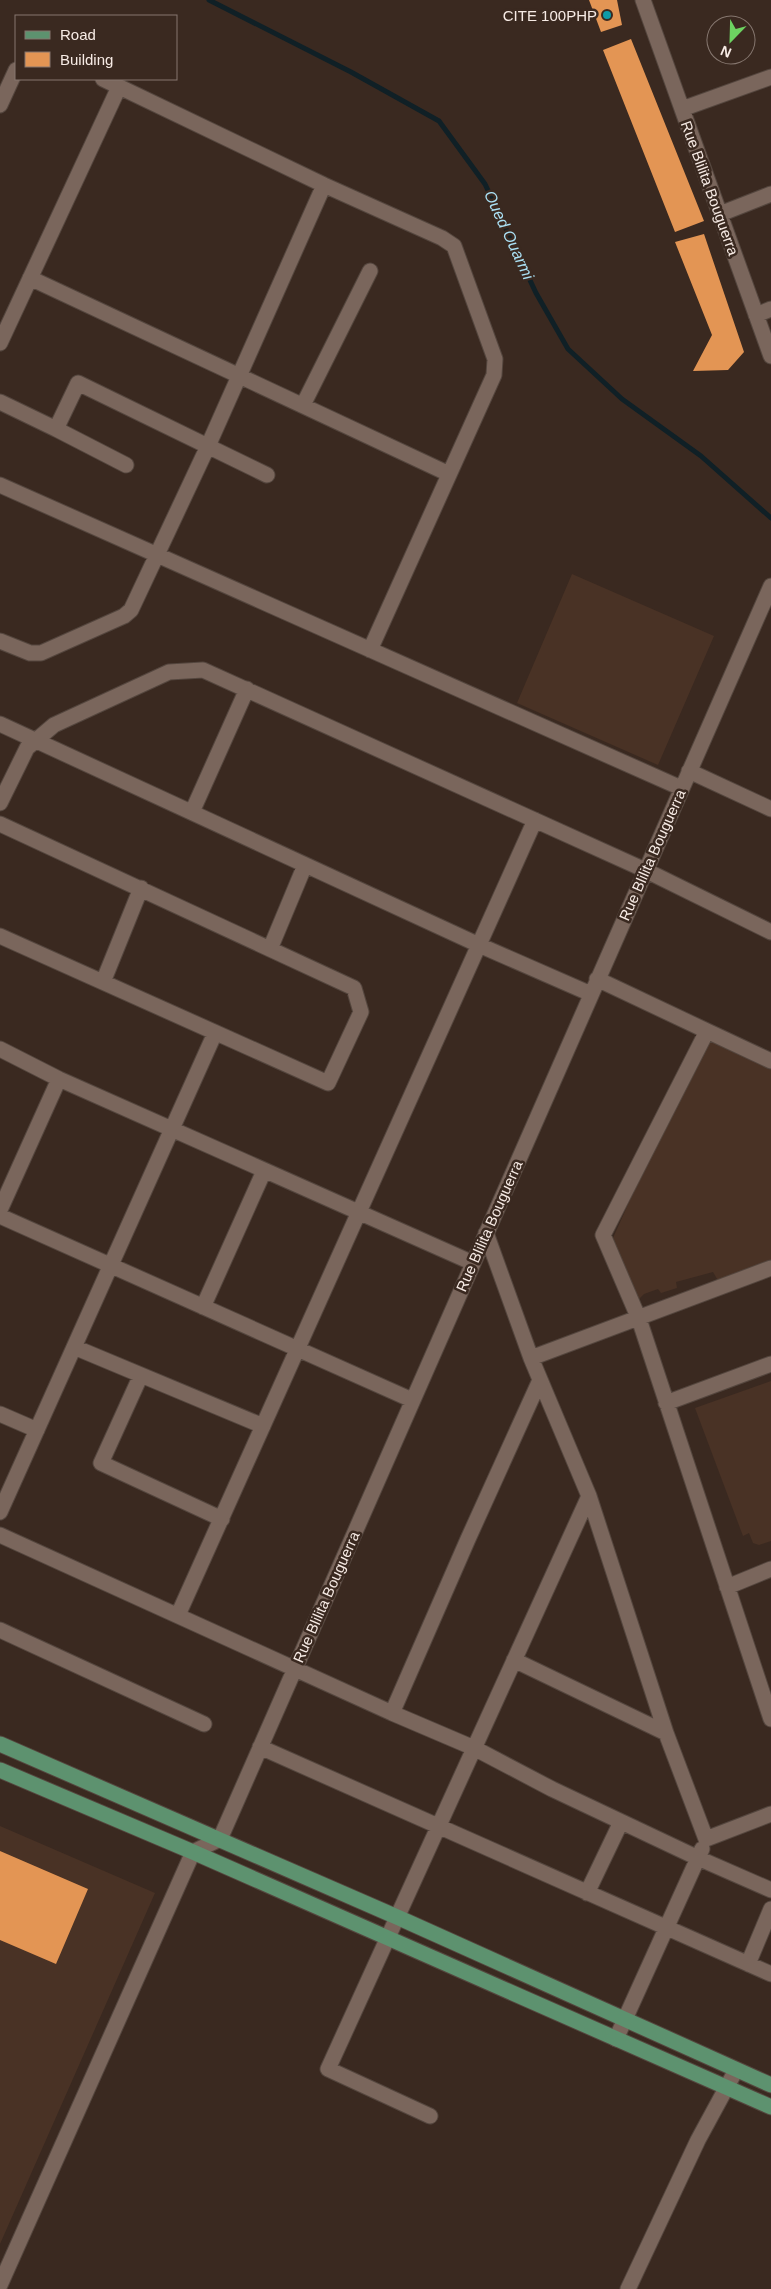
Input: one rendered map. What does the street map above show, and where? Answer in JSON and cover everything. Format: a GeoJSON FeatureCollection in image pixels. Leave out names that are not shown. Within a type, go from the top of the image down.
{"type":"FeatureCollection","features":[{"type":"Feature","properties":{"kind":"main road"},"geometry":{"type":"LineString","coordinates":[[0,1744],[397,1917],[771,2085]]}},
{"type":"Feature","properties":{"kind":"main road"},"geometry":{"type":"LineString","coordinates":[[0,1770],[388,1937],[771,2107]]}},
{"type":"Feature","properties":{"kind":"street"},"geometry":{"type":"LineString","coordinates":[[646,1],[682,109]]}},
{"type":"Feature","properties":{"kind":"street"},"geometry":{"type":"LineString","coordinates":[[0,105],[15,72]]}},
{"type":"Feature","properties":{"kind":"street","name":"Rue Blilita Bouguerra"},"geometry":{"type":"LineString","coordinates":[[771,77],[682,109],[771,356]]}},
{"type":"Feature","properties":{"kind":"street"},"geometry":{"type":"LineString","coordinates":[[105,80],[324,185],[442,238],[454,246],[496,359],[494,375],[370,650]]}},
{"type":"Feature","properties":{"kind":"street"},"geometry":{"type":"LineString","coordinates":[[0,343],[119,87]]}},
{"type":"Feature","properties":{"kind":"street"},"geometry":{"type":"LineString","coordinates":[[0,641],[25,652],[41,653],[124,616],[130,610],[158,555],[208,446],[324,185]]}},
{"type":"Feature","properties":{"kind":"street"},"geometry":{"type":"LineString","coordinates":[[720,214],[771,194]]}},
{"type":"Feature","properties":{"kind":"street"},"geometry":{"type":"LineString","coordinates":[[303,405],[370,271]]}},
{"type":"Feature","properties":{"kind":"street"},"geometry":{"type":"LineString","coordinates":[[30,278],[240,374],[449,474]]}},
{"type":"Feature","properties":{"kind":"street"},"geometry":{"type":"LineString","coordinates":[[756,315],[771,310]]}},
{"type":"Feature","properties":{"kind":"street"},"geometry":{"type":"LineString","coordinates":[[56,429],[78,383],[267,475]]}},
{"type":"Feature","properties":{"kind":"street"},"geometry":{"type":"LineString","coordinates":[[0,402],[126,465]]}},
{"type":"Feature","properties":{"kind":"street"},"geometry":{"type":"LineString","coordinates":[[0,485],[681,788]]}},
{"type":"Feature","properties":{"kind":"street","name":"Rue Blilita Bouguerra"},"geometry":{"type":"LineString","coordinates":[[220,1839],[681,788],[771,588]]}},
{"type":"Feature","properties":{"kind":"street"},"geometry":{"type":"LineString","coordinates":[[0,803],[27,748],[54,725],[169,672],[203,670],[645,870],[771,932]]}},
{"type":"Feature","properties":{"kind":"street"},"geometry":{"type":"LineString","coordinates":[[192,812],[247,689]]}},
{"type":"Feature","properties":{"kind":"street"},"geometry":{"type":"LineString","coordinates":[[0,724],[479,945],[591,994]]}},
{"type":"Feature","properties":{"kind":"street"},"geometry":{"type":"LineString","coordinates":[[689,771],[771,809]]}},
{"type":"Feature","properties":{"kind":"street"},"geometry":{"type":"LineString","coordinates":[[178,1615],[535,820]]}},
{"type":"Feature","properties":{"kind":"street"},"geometry":{"type":"LineString","coordinates":[[0,824],[354,988],[361,1012],[328,1083],[0,936]]}},
{"type":"Feature","properties":{"kind":"street"},"geometry":{"type":"LineString","coordinates":[[270,949],[306,865]]}},
{"type":"Feature","properties":{"kind":"street"},"geometry":{"type":"LineString","coordinates":[[103,982],[141,888]]}},
{"type":"Feature","properties":{"kind":"street"},"geometry":{"type":"LineString","coordinates":[[598,979],[771,1060]]}},
{"type":"Feature","properties":{"kind":"street"},"geometry":{"type":"LineString","coordinates":[[707,1031],[603,1235],[638,1319],[771,1719]]}},
{"type":"Feature","properties":{"kind":"street"},"geometry":{"type":"LineString","coordinates":[[0,1512],[215,1033]]}},
{"type":"Feature","properties":{"kind":"street"},"geometry":{"type":"LineString","coordinates":[[0,1049],[59,1079],[473,1263]]}},
{"type":"Feature","properties":{"kind":"street"},"geometry":{"type":"LineString","coordinates":[[0,1210],[59,1079]]}},
{"type":"Feature","properties":{"kind":"street"},"geometry":{"type":"LineString","coordinates":[[203,1307],[264,1171]]}},
{"type":"Feature","properties":{"kind":"street"},"geometry":{"type":"LineString","coordinates":[[0,1216],[412,1400]]}},
{"type":"Feature","properties":{"kind":"street"},"geometry":{"type":"LineString","coordinates":[[486,1233],[531,1358],[589,1496],[666,1733],[706,1839],[668,1929],[616,2039]]}},
{"type":"Feature","properties":{"kind":"street"},"geometry":{"type":"LineString","coordinates":[[531,1358],[771,1268]]}},
{"type":"Feature","properties":{"kind":"street"},"geometry":{"type":"LineString","coordinates":[[74,1347],[263,1426]]}},
{"type":"Feature","properties":{"kind":"street"},"geometry":{"type":"LineString","coordinates":[[666,1403],[771,1364]]}},
{"type":"Feature","properties":{"kind":"street"},"geometry":{"type":"LineString","coordinates":[[142,1375],[101,1463],[222,1519]]}},
{"type":"Feature","properties":{"kind":"street"},"geometry":{"type":"LineString","coordinates":[[392,1713],[540,1380]]}},
{"type":"Feature","properties":{"kind":"street"},"geometry":{"type":"LineString","coordinates":[[0,1414],[37,1430]]}},
{"type":"Feature","properties":{"kind":"street"},"geometry":{"type":"LineString","coordinates":[[430,2116],[328,2069],[589,1496]]}},
{"type":"Feature","properties":{"kind":"street"},"geometry":{"type":"LineString","coordinates":[[0,1535],[294,1669],[474,1748],[552,1789],[621,1822],[771,1890]]}},
{"type":"Feature","properties":{"kind":"street"},"geometry":{"type":"LineString","coordinates":[[727,1587],[771,1569]]}},
{"type":"Feature","properties":{"kind":"street"},"geometry":{"type":"LineString","coordinates":[[0,1630],[204,1724]]}},
{"type":"Feature","properties":{"kind":"street"},"geometry":{"type":"LineString","coordinates":[[514,1660],[666,1733]]}},
{"type":"Feature","properties":{"kind":"street"},"geometry":{"type":"LineString","coordinates":[[260,1747],[771,1974]]}},
{"type":"Feature","properties":{"kind":"street"},"geometry":{"type":"LineString","coordinates":[[706,1839],[771,1814]]}},
{"type":"Feature","properties":{"kind":"street"},"geometry":{"type":"LineString","coordinates":[[587,1893],[621,1822]]}},
{"type":"Feature","properties":{"kind":"street"},"geometry":{"type":"LineString","coordinates":[[0,2285],[193,1852],[220,1839]]}},
{"type":"Feature","properties":{"kind":"street"},"geometry":{"type":"LineString","coordinates":[[748,1964],[771,1909]]}},
{"type":"Feature","properties":{"kind":"street"},"geometry":{"type":"LineString","coordinates":[[628,2289],[698,2140],[736,2070]]}},
{"type":"Feature","properties":{"kind":"shaded area"},"geometry":{"type":"Polygon","coordinates":[[[572,574],[714,636],[658,765],[517,703],[572,574]]]}},
{"type":"Feature","properties":{"kind":"shaded area"},"geometry":{"type":"Polygon","coordinates":[[[703,1037],[771,1069],[771,1264],[720,1284],[713,1272],[676,1282],[677,1288],[661,1293],[658,1289],[644,1294],[637,1301],[613,1238],[703,1037]]]}},
{"type":"Feature","properties":{"kind":"shaded area"},"geometry":{"type":"Polygon","coordinates":[[[771,1381],[771,1541],[759,1545],[753,1543],[749,1533],[743,1536],[695,1408],[771,1381]]]}},
{"type":"Feature","properties":{"kind":"shaded area"},"geometry":{"type":"Polygon","coordinates":[[[0,1826],[155,1893],[0,2244],[0,1826]]]}},
{"type":"Feature","properties":{"kind":"building","name":"CITE 100PHP"},"geometry":{"type":"Polygon","coordinates":[[[589,0],[617,0],[622,25],[601,32],[589,0]]]}},
{"type":"Feature","properties":{"kind":"building"},"geometry":{"type":"Polygon","coordinates":[[[631,39],[704,221],[675,232],[603,50],[631,39]]]}},
{"type":"Feature","properties":{"kind":"building"},"geometry":{"type":"Polygon","coordinates":[[[704,234],[744,352],[728,370],[693,371],[712,335],[675,242],[704,234]]]}},
{"type":"Feature","properties":{"kind":"building"},"geometry":{"type":"Polygon","coordinates":[[[0,1851],[88,1889],[56,1964],[0,1940],[0,1851]]]}},
{"type":"Feature","properties":{"kind":"waterway","name":"Oued Ouarmi"},"geometry":{"type":"LineString","coordinates":[[209,0],[351,72],[439,121],[485,184],[536,293],[568,349],[622,399],[701,456],[771,518]]}},
{"type":"Feature","properties":{"kind":"place","name":"CITE 100PHP"},"geometry":{"type":"Point","coordinates":[607,15]}}]}
